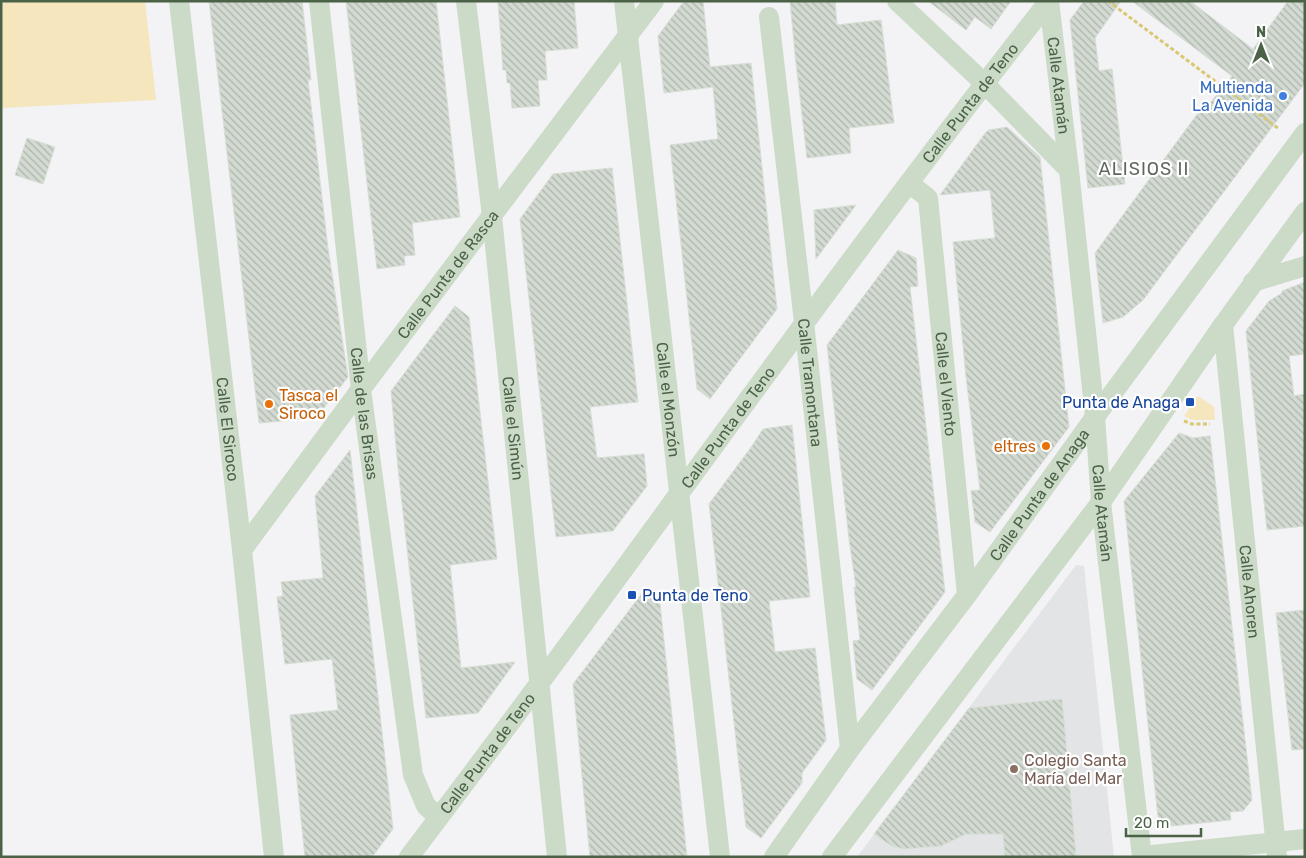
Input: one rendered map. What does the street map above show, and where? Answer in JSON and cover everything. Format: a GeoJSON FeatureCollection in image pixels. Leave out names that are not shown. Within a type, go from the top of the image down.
{"type":"FeatureCollection","features":[{"type":"Feature","properties":{"kind":"street","name":"Calle El Siroco"},"geometry":{"type":"LineString","coordinates":[[179,1],[242,550],[274,857]]}},
{"type":"Feature","properties":{"kind":"street","name":"Calle de las Brisas"},"geometry":{"type":"LineString","coordinates":[[319,1],[361,389],[413,775],[426,806],[439,817]]}},
{"type":"Feature","properties":{"kind":"street","name":"Calle el Simún"},"geometry":{"type":"LineString","coordinates":[[466,1],[492,216],[557,857]]}},
{"type":"Feature","properties":{"kind":"street","name":"Calle el Monzón"},"geometry":{"type":"LineString","coordinates":[[624,1],[720,857]]}},
{"type":"Feature","properties":{"kind":"street","name":"Calle Punta de Rasca"},"geometry":{"type":"LineString","coordinates":[[242,550],[654,1]]}},
{"type":"Feature","properties":{"kind":"street","name":"Calle Atamán"},"geometry":{"type":"LineString","coordinates":[[897,1],[984,83],[1069,170]]}},
{"type":"Feature","properties":{"kind":"street","name":"Calle Atamán"},"geometry":{"type":"LineString","coordinates":[[1049,1],[1095,417],[1101,502],[1142,856]]}},
{"type":"Feature","properties":{"kind":"street","name":"Calle Punta de Teno"},"geometry":{"type":"LineString","coordinates":[[409,857],[804,322],[984,83],[1049,1]]}},
{"type":"Feature","properties":{"kind":"street","name":"Calle Tramontana"},"geometry":{"type":"LineString","coordinates":[[769,17],[850,749]]}},
{"type":"Feature","properties":{"kind":"street","name":"Calle Punta de Anaga"},"geometry":{"type":"LineString","coordinates":[[774,857],[850,749],[967,595],[1095,417],[1301,138]]}},
{"type":"Feature","properties":{"kind":"street","name":"Calle el Viento"},"geometry":{"type":"LineString","coordinates":[[908,183],[928,198],[967,595]]}},
{"type":"Feature","properties":{"kind":"street"},"geometry":{"type":"LineString","coordinates":[[832,857],[1101,502],[1253,282],[1305,212]]}},
{"type":"Feature","properties":{"kind":"street"},"geometry":{"type":"LineString","coordinates":[[1253,282],[1305,266]]}},
{"type":"Feature","properties":{"kind":"street","name":"Calle Ahoren"},"geometry":{"type":"LineString","coordinates":[[1223,325],[1276,849]]}},
{"type":"Feature","properties":{"kind":"street"},"geometry":{"type":"LineString","coordinates":[[1142,856],[1276,849],[1305,839]]}},
{"type":"Feature","properties":{"kind":"path"},"geometry":{"type":"LineString","coordinates":[[1108,1],[1301,138]]}},
{"type":"Feature","properties":{"kind":"path"},"geometry":{"type":"LineString","coordinates":[[1166,408],[1192,424],[1233,422]]}},
{"type":"Feature","properties":{"kind":"shaded area"},"geometry":{"type":"Polygon","coordinates":[[[1,1],[145,1],[156,100],[1,108],[1,1]]]}},
{"type":"Feature","properties":{"kind":"shaded area"},"geometry":{"type":"Polygon","coordinates":[[[1198,396],[1214,407],[1215,420],[1192,420],[1184,416],[1198,396]]]}},
{"type":"Feature","properties":{"kind":"shaded area","name":"Colegio Santa María del Mar"},"geometry":{"type":"Polygon","coordinates":[[[1076,565],[1084,566],[1114,857],[857,857],[1076,565]]]}},
{"type":"Feature","properties":{"kind":"building"},"geometry":{"type":"Polygon","coordinates":[[[209,1],[302,1],[311,80],[308,80],[328,248],[348,377],[316,418],[259,423],[209,1]]]}},
{"type":"Feature","properties":{"kind":"building"},"geometry":{"type":"Polygon","coordinates":[[[346,1],[436,1],[460,217],[412,223],[415,255],[404,256],[405,265],[377,269],[346,1]]]}},
{"type":"Feature","properties":{"kind":"building"},"geometry":{"type":"Polygon","coordinates":[[[498,1],[574,1],[578,48],[545,51],[547,80],[538,80],[540,106],[512,108],[510,83],[507,83],[506,70],[503,70],[498,1]]]}},
{"type":"Feature","properties":{"kind":"building"},"geometry":{"type":"Polygon","coordinates":[[[684,1],[703,1],[710,67],[751,63],[777,309],[710,399],[697,389],[670,145],[718,139],[713,87],[664,93],[658,36],[684,1]]]}},
{"type":"Feature","properties":{"kind":"building"},"geometry":{"type":"Polygon","coordinates":[[[790,1],[835,1],[837,25],[881,20],[894,123],[849,128],[851,153],[807,158],[790,1]]]}},
{"type":"Feature","properties":{"kind":"building"},"geometry":{"type":"Polygon","coordinates":[[[928,1],[1011,1],[991,29],[975,17],[966,30],[928,1]]]}},
{"type":"Feature","properties":{"kind":"building"},"geometry":{"type":"Polygon","coordinates":[[[1084,1],[1121,1],[1095,38],[1099,71],[1112,69],[1125,184],[1088,188],[1070,20],[1084,1]]]}},
{"type":"Feature","properties":{"kind":"building"},"geometry":{"type":"Polygon","coordinates":[[[1132,1],[1190,1],[1253,49],[1288,1],[1305,1],[1305,83],[1143,300],[1123,317],[1103,323],[1095,253],[1204,105],[1207,107],[1232,76],[1132,1]]]}},
{"type":"Feature","properties":{"kind":"building"},"geometry":{"type":"Polygon","coordinates":[[[1007,127],[1040,157],[1069,427],[990,532],[975,522],[971,491],[980,490],[966,377],[953,242],[995,238],[990,190],[940,195],[986,132],[1007,127]]]}},
{"type":"Feature","properties":{"kind":"building"},"geometry":{"type":"Polygon","coordinates":[[[27,138],[55,147],[43,184],[15,175],[27,138]]]}},
{"type":"Feature","properties":{"kind":"building"},"geometry":{"type":"Polygon","coordinates":[[[612,168],[638,402],[590,407],[597,458],[644,454],[647,486],[613,531],[556,537],[520,219],[553,174],[612,168]]]}},
{"type":"Feature","properties":{"kind":"building"},"geometry":{"type":"Polygon","coordinates":[[[856,205],[816,259],[814,210],[856,205]]]}},
{"type":"Feature","properties":{"kind":"building"},"geometry":{"type":"Polygon","coordinates":[[[898,250],[916,258],[918,286],[910,287],[945,592],[872,690],[857,679],[853,641],[860,640],[854,587],[856,587],[827,345],[898,250]]]}},
{"type":"Feature","properties":{"kind":"building"},"geometry":{"type":"Polygon","coordinates":[[[1305,282],[1305,354],[1289,356],[1294,396],[1305,394],[1305,526],[1267,530],[1246,331],[1269,301],[1282,293],[1282,291],[1305,282]]]}},
{"type":"Feature","properties":{"kind":"building"},"geometry":{"type":"Polygon","coordinates":[[[455,306],[469,317],[497,559],[450,565],[461,668],[515,662],[478,713],[426,718],[391,391],[455,306]]]}},
{"type":"Feature","properties":{"kind":"building"},"geometry":{"type":"Polygon","coordinates":[[[792,425],[810,597],[769,601],[775,652],[815,648],[826,740],[802,773],[802,783],[761,838],[746,827],[709,504],[763,429],[792,425]]]}},
{"type":"Feature","properties":{"kind":"building"},"geometry":{"type":"Polygon","coordinates":[[[1179,433],[1193,438],[1210,436],[1252,800],[1243,811],[1230,812],[1231,820],[1172,826],[1158,817],[1124,501],[1179,433]]]}},
{"type":"Feature","properties":{"kind":"building"},"geometry":{"type":"Polygon","coordinates":[[[350,450],[393,829],[372,857],[305,857],[290,715],[338,710],[332,659],[285,664],[277,597],[283,596],[281,582],[323,578],[315,496],[350,450]]]}},
{"type":"Feature","properties":{"kind":"building"},"geometry":{"type":"Polygon","coordinates":[[[643,592],[660,604],[687,857],[590,857],[573,684],[643,592]]]}},
{"type":"Feature","properties":{"kind":"building"},"geometry":{"type":"Polygon","coordinates":[[[1305,610],[1305,749],[1292,750],[1276,613],[1305,610]]]}},
{"type":"Feature","properties":{"kind":"building"},"geometry":{"type":"Polygon","coordinates":[[[1062,699],[1076,857],[1005,857],[1003,834],[966,834],[941,846],[904,849],[892,846],[874,834],[969,708],[1062,699]]]}},
{"type":"Feature","properties":{"kind":"place","name":"Multienda La Avenida"},"geometry":{"type":"Point","coordinates":[1283,96]}},
{"type":"Feature","properties":{"kind":"place","name":"Punta de Anaga"},"geometry":{"type":"Point","coordinates":[1190,402]}},
{"type":"Feature","properties":{"kind":"place","name":"Tasca el Siroco"},"geometry":{"type":"Point","coordinates":[269,404]}},
{"type":"Feature","properties":{"kind":"place","name":"eltres"},"geometry":{"type":"Point","coordinates":[1046,446]}},
{"type":"Feature","properties":{"kind":"place","name":"Punta de Teno"},"geometry":{"type":"Point","coordinates":[632,595]}},
{"type":"Feature","properties":{"kind":"place","name":"Colegio Santa María del Mar"},"geometry":{"type":"Point","coordinates":[1014,769]}},
{"type":"Feature","properties":{"kind":"district","name":"ALISIOS II"},"geometry":{"type":"Point","coordinates":[1144,169]}}]}
